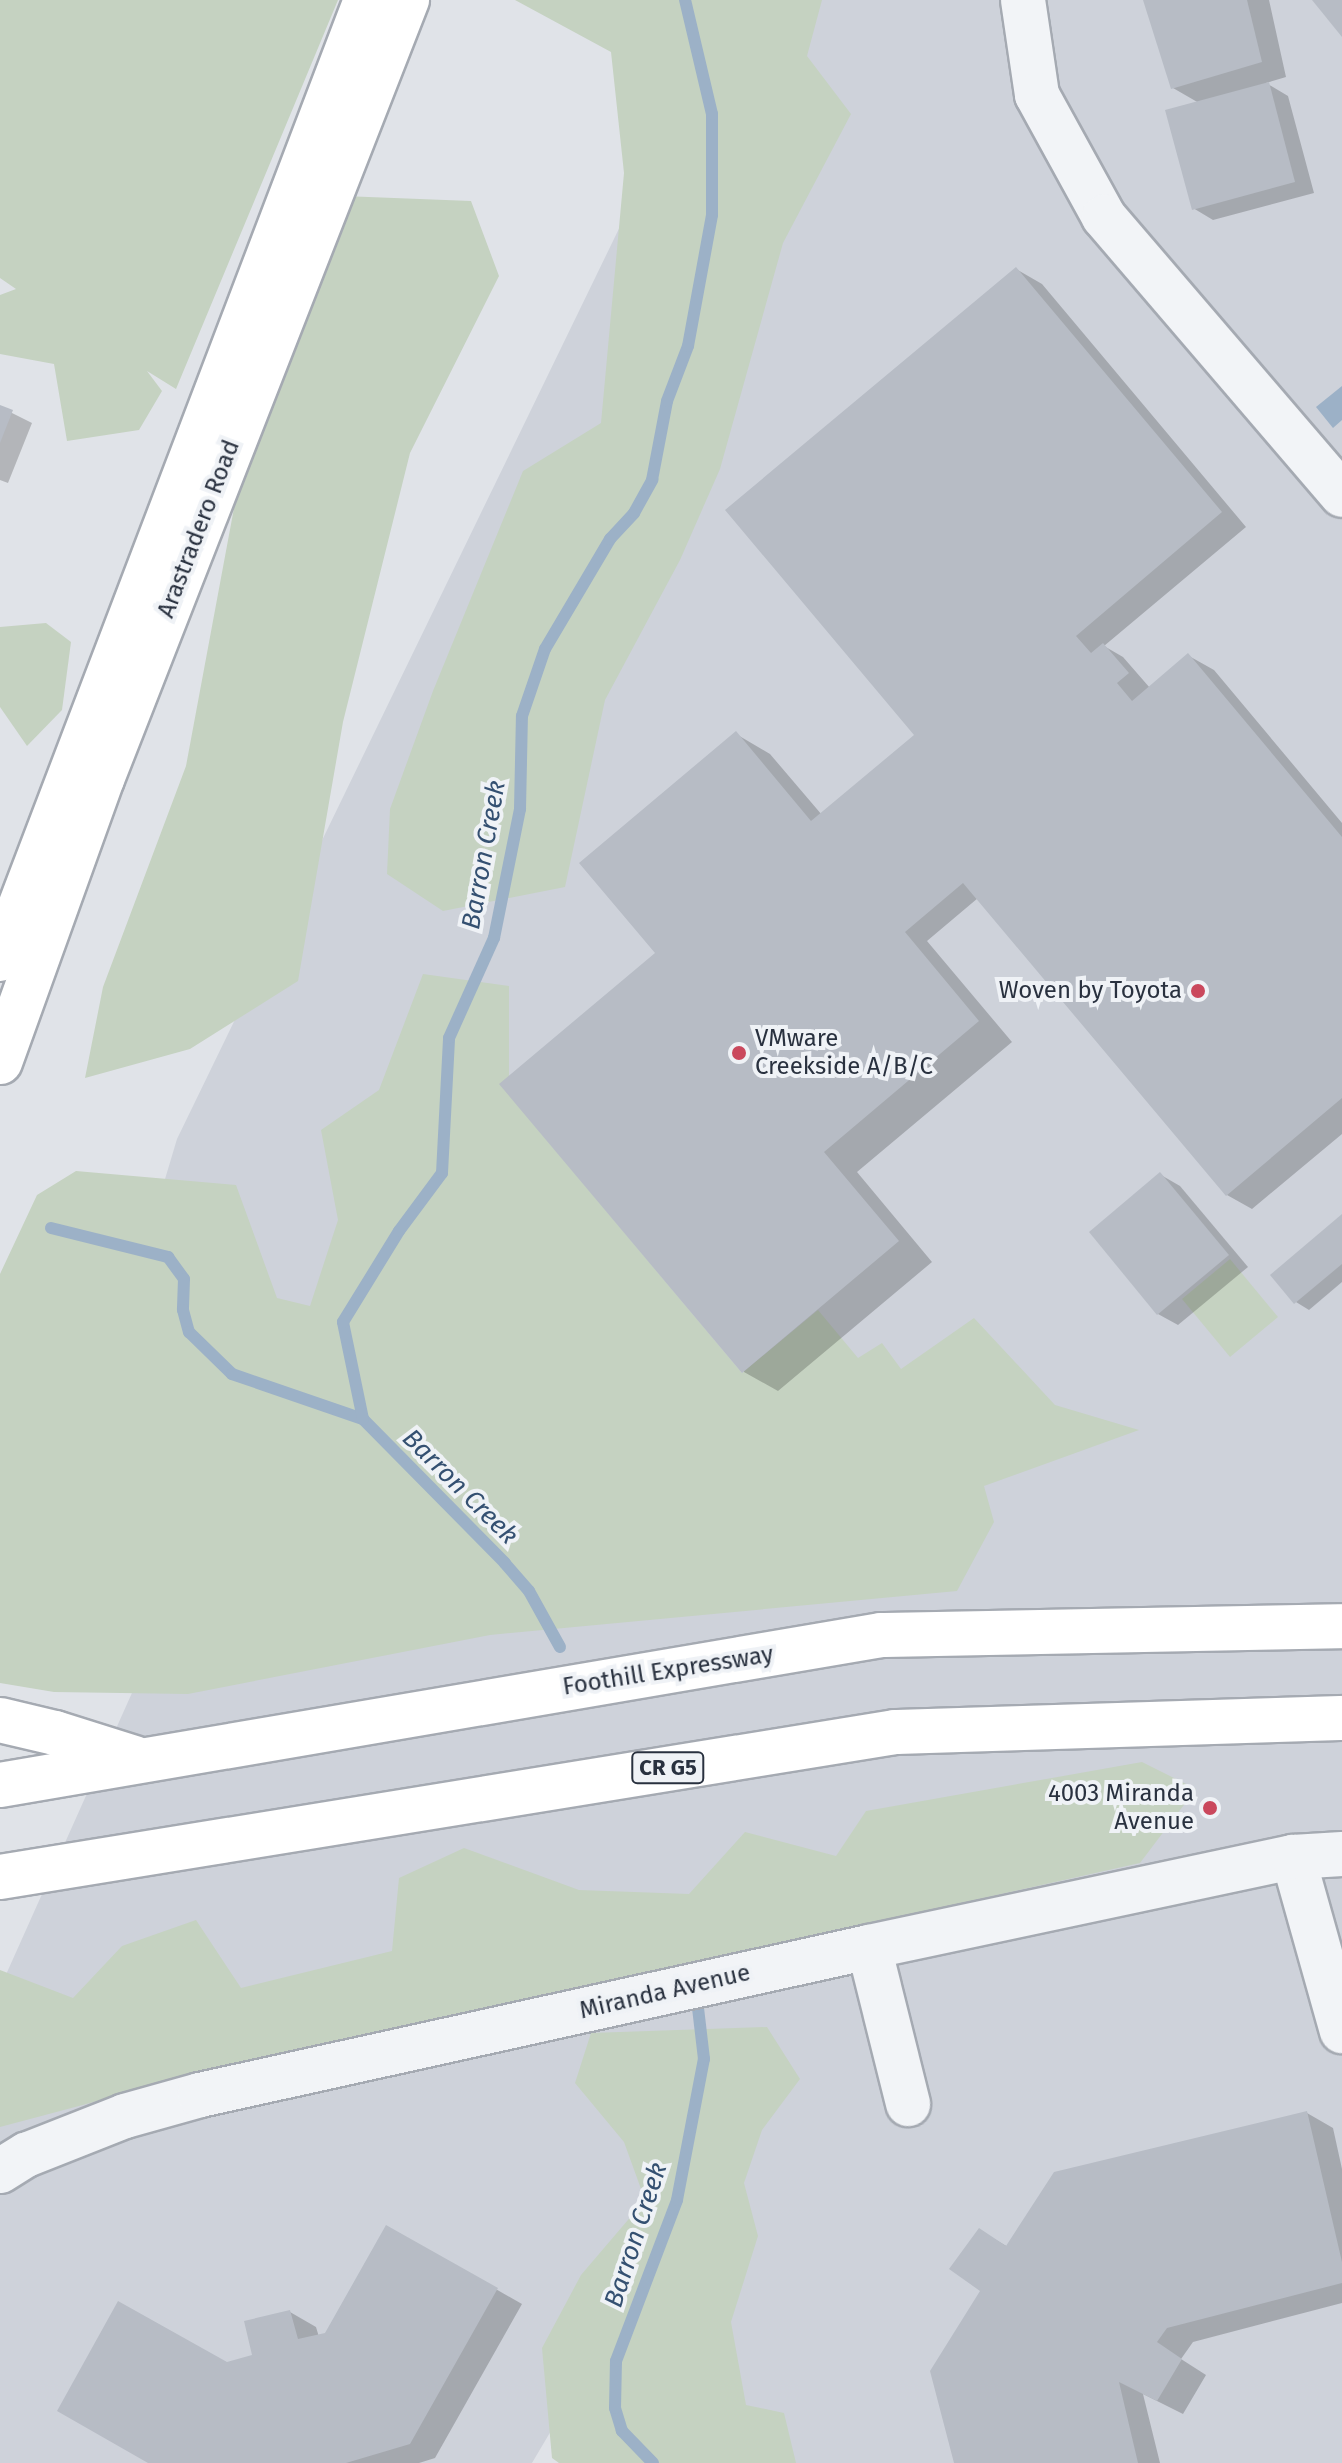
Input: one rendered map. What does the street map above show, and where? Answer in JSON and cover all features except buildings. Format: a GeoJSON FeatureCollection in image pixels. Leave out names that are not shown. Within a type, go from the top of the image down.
{"type":"FeatureCollection","features":[{"type":"Feature","properties":{"kind":"main road","name":"Arastradero Road"},"geometry":{"type":"LineString","coordinates":[[0,959],[366,0]]}},
{"type":"Feature","properties":{"kind":"main road","name":"Arastradero Road"},"geometry":{"type":"LineString","coordinates":[[0,1062],[102,779],[407,0]]}},
{"type":"Feature","properties":{"kind":"main road","name":"Foothill Expressway"},"geometry":{"type":"LineString","coordinates":[[0,1785],[881,1635],[1342,1626]]}},
{"type":"Feature","properties":{"kind":"main road","name":"CR G5"},"geometry":{"type":"LineString","coordinates":[[0,1877],[895,1732],[1342,1718]]}},
{"type":"Feature","properties":{"kind":"main road"},"geometry":{"type":"LineString","coordinates":[[0,1720],[55,1733],[141,1760]]}},
{"type":"Feature","properties":{"kind":"street"},"geometry":{"type":"LineString","coordinates":[[1023,0],[1037,95],[1104,217],[1342,495]]}},
{"type":"Feature","properties":{"kind":"street","name":"Miranda Avenue"},"geometry":{"type":"LineString","coordinates":[[0,2171],[26,2155],[125,2116],[200,2095],[1293,1857],[1342,1854]]}},
{"type":"Feature","properties":{"kind":"street"},"geometry":{"type":"LineString","coordinates":[[1293,1857],[1342,2031]]}},
{"type":"Feature","properties":{"kind":"street"},"geometry":{"type":"LineString","coordinates":[[869,1947],[908,2104]]}},
{"type":"Feature","properties":{"kind":"shaded area"},"geometry":{"type":"Polygon","coordinates":[[[730,0],[1342,0],[1342,2463],[730,2463],[623,2309],[532,2463],[0,2463],[0,1988],[212,1514],[107,1373],[177,1139],[730,0]]]}},
{"type":"Feature","properties":{"kind":"green space"},"geometry":{"type":"Polygon","coordinates":[[[0,0],[338,0],[176,389],[147,371],[162,391],[139,430],[67,441],[54,364],[0,354],[0,295],[16,289],[0,278],[0,0]]]}},
{"type":"Feature","properties":{"kind":"green space"},"geometry":{"type":"Polygon","coordinates":[[[515,0],[822,0],[807,56],[851,114],[783,243],[720,469],[680,560],[605,700],[565,887],[443,911],[387,874],[390,809],[433,691],[523,471],[601,423],[624,173],[611,52],[515,0]]]}},
{"type":"Feature","properties":{"kind":"green space"},"geometry":{"type":"Polygon","coordinates":[[[343,196],[471,201],[499,276],[410,453],[343,722],[298,981],[190,1049],[85,1078],[103,987],[186,766],[234,508],[343,196]]]}},
{"type":"Feature","properties":{"kind":"green space"},"geometry":{"type":"Polygon","coordinates":[[[46,623],[71,642],[62,710],[27,746],[0,707],[0,627],[46,623]]]}},
{"type":"Feature","properties":{"kind":"green space"},"geometry":{"type":"Polygon","coordinates":[[[423,974],[509,986],[509,1095],[742,1373],[818,1310],[858,1358],[882,1343],[901,1369],[974,1318],[1055,1405],[1139,1430],[984,1486],[994,1522],[957,1591],[490,1635],[188,1694],[54,1692],[0,1683],[0,1274],[37,1195],[76,1171],[236,1185],[277,1298],[310,1306],[338,1220],[321,1130],[379,1090],[423,974]]]}},
{"type":"Feature","properties":{"kind":"green space"},"geometry":{"type":"Polygon","coordinates":[[[1230,1259],[1278,1317],[1230,1357],[1182,1299],[1230,1259]]]}},
{"type":"Feature","properties":{"kind":"green space"},"geometry":{"type":"Polygon","coordinates":[[[1142,1762],[1196,1789],[1140,1863],[214,2070],[0,2127],[0,1970],[73,1998],[122,1946],[196,1920],[241,1988],[392,1951],[399,1878],[464,1848],[579,1890],[689,1894],[745,1832],[836,1856],[866,1811],[1142,1762]]]}},
{"type":"Feature","properties":{"kind":"green space"},"geometry":{"type":"Polygon","coordinates":[[[767,2027],[800,2079],[762,2130],[744,2183],[758,2236],[731,2322],[746,2405],[784,2413],[796,2463],[559,2463],[552,2458],[542,2348],[581,2275],[645,2200],[624,2142],[575,2083],[591,2033],[767,2027]]]}},
{"type":"Feature","properties":{"kind":"water"},"geometry":{"type":"Polygon","coordinates":[[[1342,386],[1342,420],[1333,428],[1316,407],[1342,386]]]}},
{"type":"Feature","properties":{"kind":"waterway","name":"Barron Creek"},"geometry":{"type":"LineString","coordinates":[[560,1647],[529,1591],[505,1563],[363,1419],[343,1322],[399,1231],[442,1173],[449,1038],[494,938],[520,809],[522,716],[545,649],[610,539],[634,513],[652,480],[667,401],[688,346],[712,215],[712,114],[685,0]]}},
{"type":"Feature","properties":{"kind":"waterway"},"geometry":{"type":"LineString","coordinates":[[51,1228],[168,1257],[184,1279],[183,1310],[189,1332],[232,1374],[363,1419]]}},
{"type":"Feature","properties":{"kind":"waterway","name":"Barron Creek"},"geometry":{"type":"LineString","coordinates":[[653,2463],[622,2431],[615,2408],[616,2361],[677,2200],[704,2059],[698,2008]]}},
{"type":"Feature","properties":{"kind":"place","name":"Woven by Toyota"},"geometry":{"type":"Point","coordinates":[1198,991]}},
{"type":"Feature","properties":{"kind":"place","name":"VMware Creekside A/B/C"},"geometry":{"type":"Point","coordinates":[739,1053]}},
{"type":"Feature","properties":{"kind":"place","name":"4003 Miranda Avenue"},"geometry":{"type":"Point","coordinates":[1210,1808]}}]}
